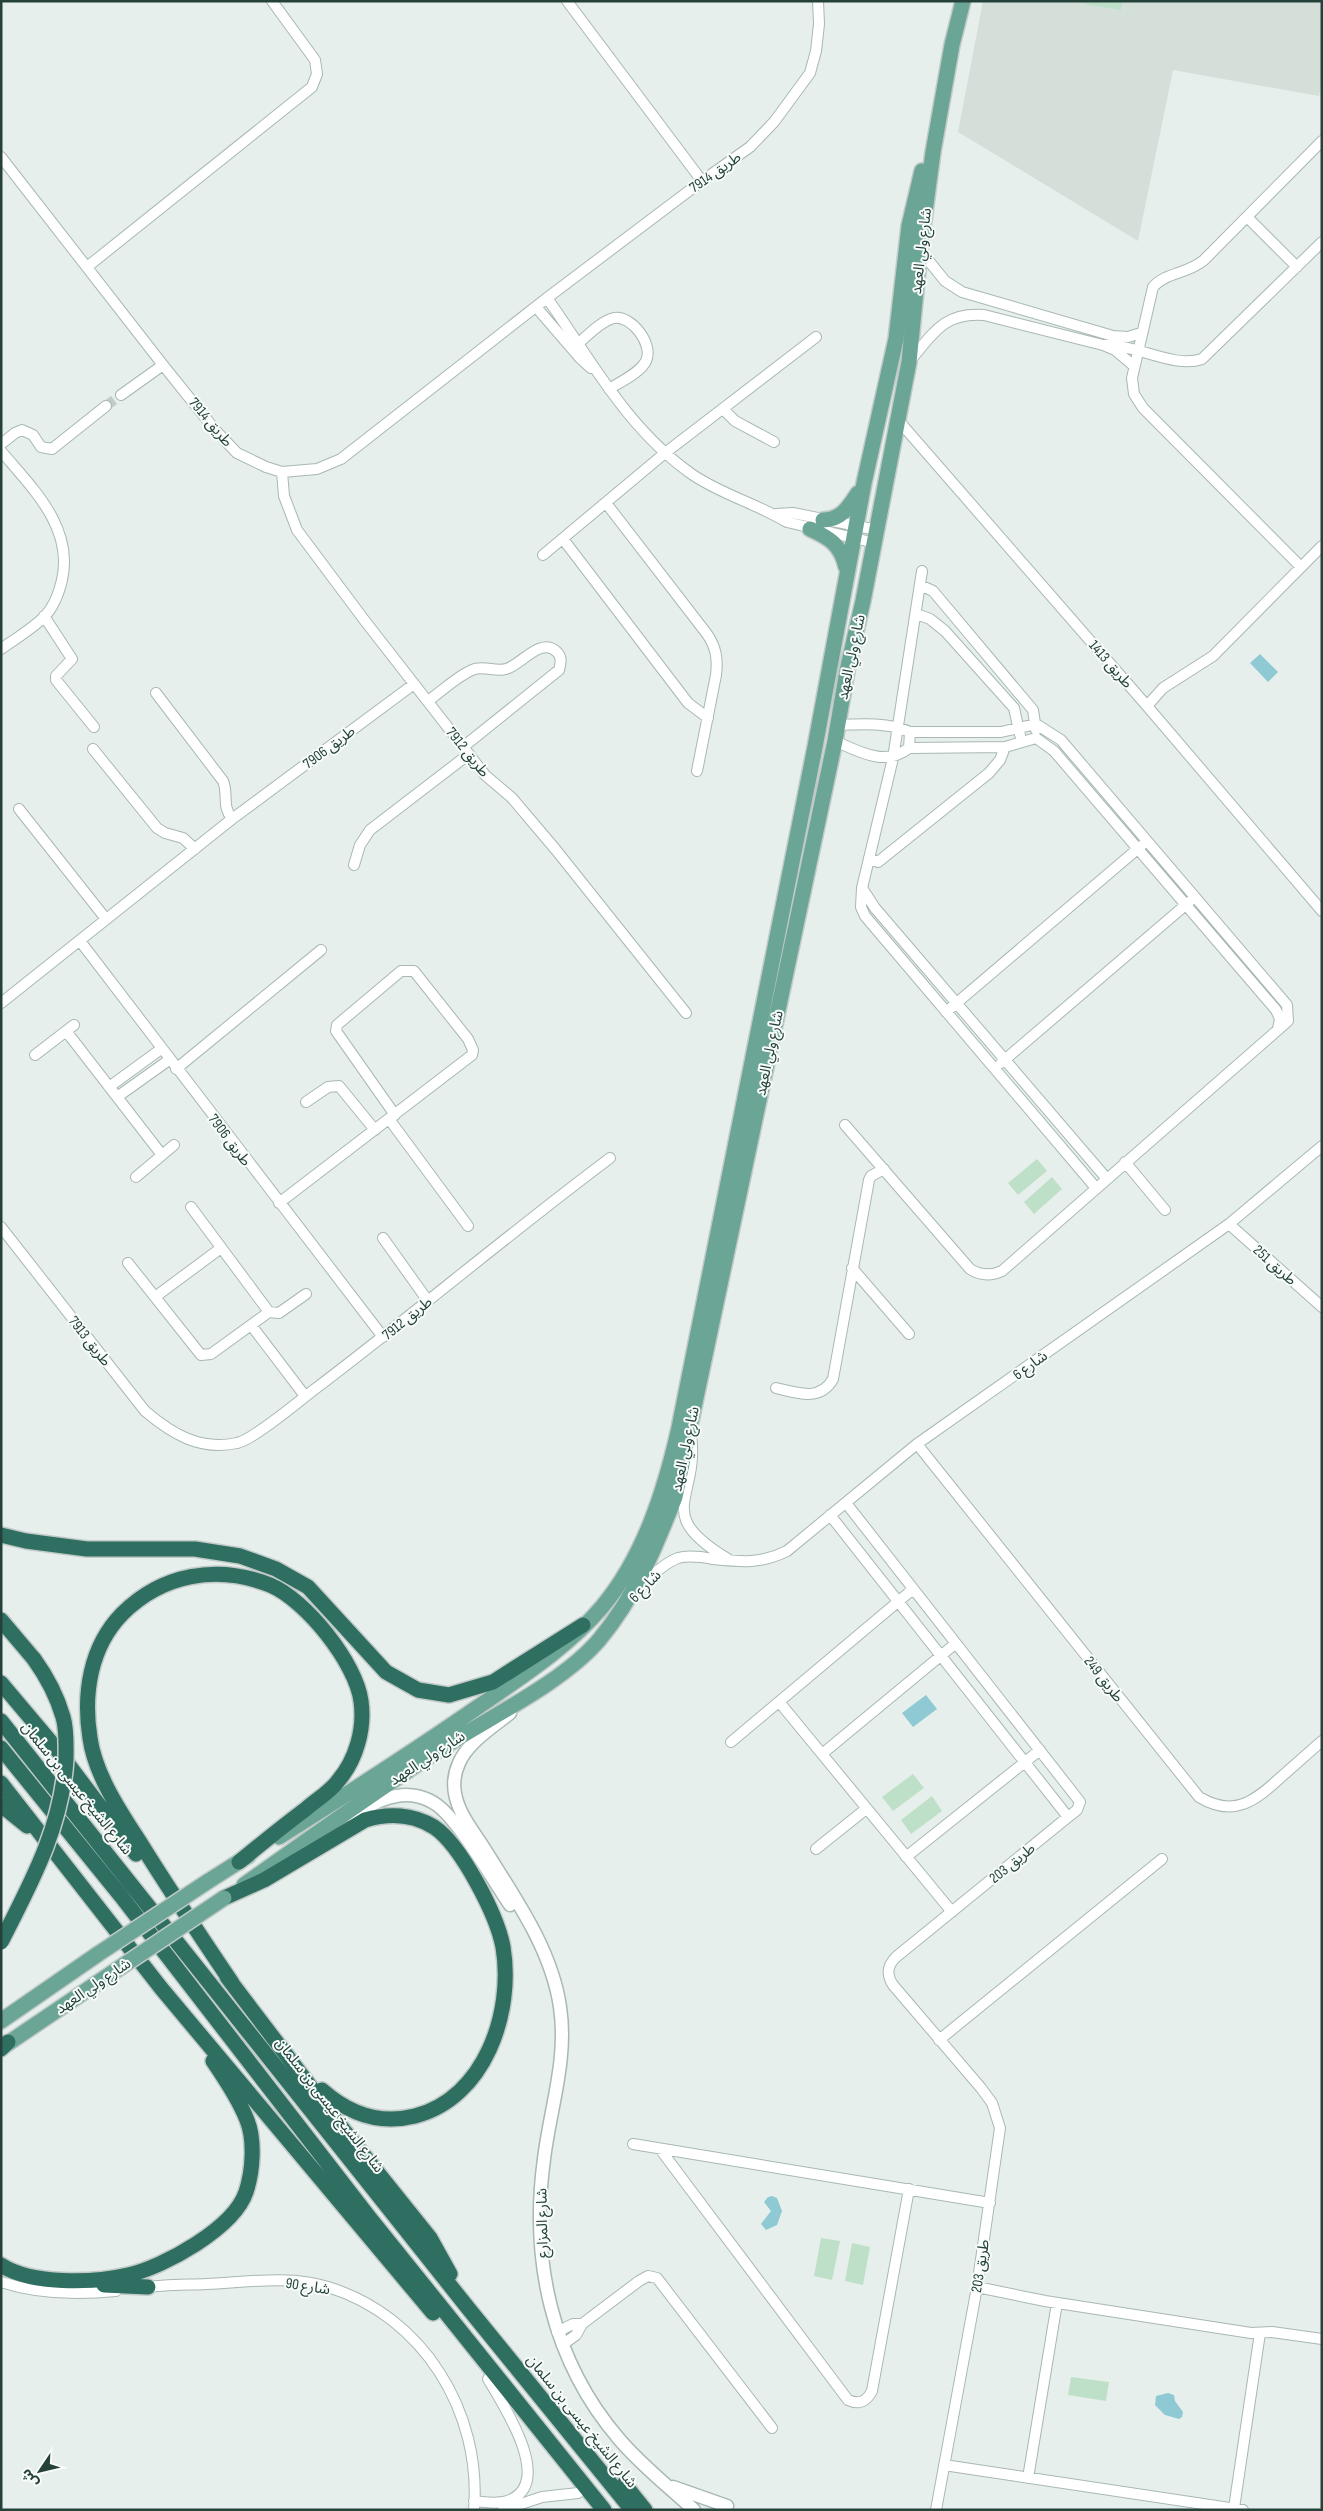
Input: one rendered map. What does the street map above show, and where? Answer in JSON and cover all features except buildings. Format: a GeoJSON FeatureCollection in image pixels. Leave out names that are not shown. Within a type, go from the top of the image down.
{"type":"FeatureCollection","features":[{"type":"Feature","properties":{"kind":"highway"},"geometry":{"type":"LineString","coordinates":[[1,1535],[26,1541],[87,1549],[195,1549],[240,1556],[276,1569],[308,1587],[386,1672],[418,1690],[449,1695],[493,1682],[583,1625]]}},
{"type":"Feature","properties":{"kind":"highway"},"geometry":{"type":"LineString","coordinates":[[232,1983],[109,1793],[90,1739],[88,1684],[96,1652],[112,1624],[137,1599],[169,1581],[203,1574],[241,1576],[272,1586],[305,1608],[324,1630],[346,1663],[361,1700],[362,1729],[352,1758],[338,1782],[239,1862]]}},
{"type":"Feature","properties":{"kind":"highway"},"geometry":{"type":"LineString","coordinates":[[1,1620],[34,1659],[52,1688],[64,1719],[66,1754],[63,1789],[56,1824],[47,1849],[1,1942]]}},
{"type":"Feature","properties":{"kind":"highway"},"geometry":{"type":"LineString","coordinates":[[1,1683],[110,1818],[341,2127],[430,2238],[468,2308]]}},
{"type":"Feature","properties":{"kind":"highway","name":"شارع الشيخ عيسى بن سلمان"},"geometry":{"type":"LineString","coordinates":[[1,1721],[468,2308],[632,2510]]}},
{"type":"Feature","properties":{"kind":"highway"},"geometry":{"type":"LineString","coordinates":[[1,1748],[121,1896],[368,2217],[604,2510]]}},
{"type":"Feature","properties":{"kind":"highway"},"geometry":{"type":"LineString","coordinates":[[1,1783],[161,1988],[215,2064],[247,2121],[252,2154],[246,2192],[230,2218],[197,2243],[161,2262],[128,2275],[47,2280]]}},
{"type":"Feature","properties":{"kind":"highway"},"geometry":{"type":"LineString","coordinates":[[1,1805],[60,1857]]}},
{"type":"Feature","properties":{"kind":"highway"},"geometry":{"type":"LineString","coordinates":[[224,1898],[264,1880],[365,1820],[381,1815],[409,1817],[434,1827],[453,1848],[489,1904],[502,1947],[505,1987],[500,2021],[492,2044],[480,2066],[465,2086],[446,2102],[425,2113],[407,2118],[372,2119],[337,2103],[294,2063]]}},
{"type":"Feature","properties":{"kind":"highway"},"geometry":{"type":"LineString","coordinates":[[161,1988],[488,2379],[592,2510]]}},
{"type":"Feature","properties":{"kind":"highway"},"geometry":{"type":"LineString","coordinates":[[1,2265],[47,2280],[148,2287]]}},
{"type":"Feature","properties":{"kind":"highway"},"geometry":{"type":"LineString","coordinates":[[564,2425],[574,2429],[587,2442],[645,2510]]}},
{"type":"Feature","properties":{"kind":"main road","name":"شارع ولي العهد"},"geometry":{"type":"LineString","coordinates":[[4,2046],[224,1898],[389,1782],[530,1694],[569,1667],[590,1648],[620,1613],[641,1577],[675,1497],[835,741],[876,536],[909,362],[930,151],[954,1]]}},
{"type":"Feature","properties":{"kind":"main road","name":"شارع ولي العهد"},"geometry":{"type":"LineString","coordinates":[[1,2021],[98,1954],[420,1747],[521,1678],[583,1625],[602,1606],[628,1567],[650,1526],[664,1489],[673,1454],[813,756],[854,532],[896,339],[909,226],[930,151],[963,1]]}},
{"type":"Feature","properties":{"kind":"main road"},"geometry":{"type":"LineString","coordinates":[[823,520],[831,520],[848,509],[864,483]]}},
{"type":"Feature","properties":{"kind":"main road"},"geometry":{"type":"LineString","coordinates":[[810,529],[835,543],[844,557],[847,569]]}},
{"type":"Feature","properties":{"kind":"main road"},"geometry":{"type":"LineString","coordinates":[[835,741],[828,727],[836,669],[836,628]]}},
{"type":"Feature","properties":{"kind":"street"},"geometry":{"type":"LineString","coordinates":[[87,267],[312,87],[317,74],[315,60],[272,1]]}},
{"type":"Feature","properties":{"kind":"street"},"geometry":{"type":"LineString","coordinates":[[567,1],[702,181]]}},
{"type":"Feature","properties":{"kind":"street","name":"طريق 7914"},"geometry":{"type":"LineString","coordinates":[[1,157],[163,365],[216,431],[237,453],[266,467],[282,472],[317,469],[341,459],[546,298],[750,147],[774,122],[801,88],[810,73],[816,52],[819,24],[818,1]]}},
{"type":"Feature","properties":{"kind":"street"},"geometry":{"type":"LineString","coordinates":[[1300,567],[1143,408],[1134,394],[1132,386],[1134,366],[1150,294],[1158,281],[1198,266],[1322,141]]}},
{"type":"Feature","properties":{"kind":"street"},"geometry":{"type":"LineString","coordinates":[[1247,217],[1297,267]]}},
{"type":"Feature","properties":{"kind":"street"},"geometry":{"type":"LineString","coordinates":[[1103,346],[1138,350],[1188,362],[1202,358],[1322,242]]}},
{"type":"Feature","properties":{"kind":"street"},"geometry":{"type":"LineString","coordinates":[[920,250],[950,285],[962,292],[987,301],[1113,336],[1128,337],[1141,333]]}},
{"type":"Feature","properties":{"kind":"street"},"geometry":{"type":"LineString","coordinates":[[546,298],[579,343],[594,370],[635,422],[665,453],[709,485],[742,502],[776,514],[787,522],[810,529],[854,532],[876,536]]}},
{"type":"Feature","properties":{"kind":"street"},"geometry":{"type":"LineString","coordinates":[[984,315],[987,301]]}},
{"type":"Feature","properties":{"kind":"street"},"geometry":{"type":"LineString","coordinates":[[536,306],[580,358],[594,370]]}},
{"type":"Feature","properties":{"kind":"street"},"geometry":{"type":"LineString","coordinates":[[909,362],[937,327],[951,318],[967,314],[984,315],[1103,346],[1115,350],[1134,366]]}},
{"type":"Feature","properties":{"kind":"street"},"geometry":{"type":"LineString","coordinates":[[579,343],[613,318],[623,318],[631,323],[645,342],[649,354],[643,365],[609,389]]}},
{"type":"Feature","properties":{"kind":"street"},"geometry":{"type":"LineString","coordinates":[[543,555],[665,453],[816,336]]}},
{"type":"Feature","properties":{"kind":"street"},"geometry":{"type":"LineString","coordinates":[[121,394],[163,365]]}},
{"type":"Feature","properties":{"kind":"street"},"geometry":{"type":"LineString","coordinates":[[1,444],[22,430],[33,435],[41,447],[52,449],[106,406]]}},
{"type":"Feature","properties":{"kind":"street"},"geometry":{"type":"LineString","coordinates":[[723,409],[734,421],[774,442]]}},
{"type":"Feature","properties":{"kind":"street","name":"طريق 1413"},"geometry":{"type":"LineString","coordinates":[[898,420],[1148,706],[1322,910]]}},
{"type":"Feature","properties":{"kind":"street"},"geometry":{"type":"LineString","coordinates":[[1,451],[46,506],[56,524],[63,546],[64,571],[59,594],[44,616],[1,649]]}},
{"type":"Feature","properties":{"kind":"street","name":"طريق 7912"},"geometry":{"type":"LineString","coordinates":[[282,472],[286,502],[297,530],[485,775],[512,798],[556,850],[686,1013]]}},
{"type":"Feature","properties":{"kind":"street"},"geometry":{"type":"LineString","coordinates":[[606,503],[711,640],[717,661],[697,771]]}},
{"type":"Feature","properties":{"kind":"street"},"geometry":{"type":"LineString","coordinates":[[776,514],[788,512],[823,520],[854,532]]}},
{"type":"Feature","properties":{"kind":"street"},"geometry":{"type":"LineString","coordinates":[[563,539],[683,697],[708,718]]}},
{"type":"Feature","properties":{"kind":"street"},"geometry":{"type":"LineString","coordinates":[[1148,706],[1163,688],[1213,656],[1322,546]]}},
{"type":"Feature","properties":{"kind":"street"},"geometry":{"type":"LineString","coordinates":[[922,571],[917,614],[893,758],[862,888],[861,907],[865,916],[1096,1188]]}},
{"type":"Feature","properties":{"kind":"street"},"geometry":{"type":"LineString","coordinates":[[920,585],[933,591],[1033,710],[1036,738]]}},
{"type":"Feature","properties":{"kind":"street"},"geometry":{"type":"LineString","coordinates":[[917,614],[930,619],[945,632],[1014,708],[1021,742]]}},
{"type":"Feature","properties":{"kind":"street"},"geometry":{"type":"LineString","coordinates":[[44,616],[71,655],[70,663],[56,676],[56,680],[94,727]]}},
{"type":"Feature","properties":{"kind":"street"},"geometry":{"type":"LineString","coordinates":[[354,865],[360,845],[370,830],[466,751],[559,670],[561,660],[558,653],[549,647],[541,648],[511,667],[497,670],[474,669],[428,702]]}},
{"type":"Feature","properties":{"kind":"street","name":"طريق 7906"},"geometry":{"type":"LineString","coordinates":[[1,1003],[232,819],[414,684]]}},
{"type":"Feature","properties":{"kind":"street"},"geometry":{"type":"LineString","coordinates":[[156,693],[223,781],[226,789],[225,809],[232,819]]}},
{"type":"Feature","properties":{"kind":"street"},"geometry":{"type":"LineString","coordinates":[[837,725],[897,728],[910,732],[1001,732],[1036,724],[1061,740],[1287,1005],[1288,1020],[1002,1271],[988,1276],[976,1273],[970,1269],[845,1125]]}},
{"type":"Feature","properties":{"kind":"street"},"geometry":{"type":"LineString","coordinates":[[909,748],[910,732]]}},
{"type":"Feature","properties":{"kind":"street"},"geometry":{"type":"LineString","coordinates":[[835,741],[878,758],[893,758],[909,748],[1005,747],[1036,738]]}},
{"type":"Feature","properties":{"kind":"street"},"geometry":{"type":"LineString","coordinates":[[1036,738],[1054,751],[1276,1010],[1280,1019],[1278,1029]]}},
{"type":"Feature","properties":{"kind":"street"},"geometry":{"type":"LineString","coordinates":[[869,858],[878,862],[982,778],[1000,760],[1005,747]]}},
{"type":"Feature","properties":{"kind":"street"},"geometry":{"type":"LineString","coordinates":[[93,749],[157,828],[165,833],[183,838],[195,849]]}},
{"type":"Feature","properties":{"kind":"street"},"geometry":{"type":"LineString","coordinates":[[19,809],[106,919]]}},
{"type":"Feature","properties":{"kind":"street"},"geometry":{"type":"LineString","coordinates":[[946,1012],[1147,841]]}},
{"type":"Feature","properties":{"kind":"street"},"geometry":{"type":"LineString","coordinates":[[862,888],[875,908],[1107,1179]]}},
{"type":"Feature","properties":{"kind":"street"},"geometry":{"type":"LineString","coordinates":[[995,1068],[1196,897]]}},
{"type":"Feature","properties":{"kind":"street","name":"طريق 7906"},"geometry":{"type":"LineString","coordinates":[[80,940],[169,1060],[383,1337]]}},
{"type":"Feature","properties":{"kind":"street"},"geometry":{"type":"LineString","coordinates":[[176,1069],[321,950]]}},
{"type":"Feature","properties":{"kind":"street"},"geometry":{"type":"LineString","coordinates":[[279,1204],[392,1117],[472,1055],[473,1050],[462,1031],[414,971],[408,969],[401,971],[337,1025],[336,1031],[392,1117],[468,1226]]}},
{"type":"Feature","properties":{"kind":"street"},"geometry":{"type":"LineString","coordinates":[[35,1055],[70,1028],[109,1087],[162,1155]]}},
{"type":"Feature","properties":{"kind":"street"},"geometry":{"type":"LineString","coordinates":[[109,1087],[161,1048]]}},
{"type":"Feature","properties":{"kind":"street"},"geometry":{"type":"LineString","coordinates":[[117,1098],[169,1060]]}},
{"type":"Feature","properties":{"kind":"street"},"geometry":{"type":"LineString","coordinates":[[306,1102],[328,1087],[338,1086],[375,1130]]}},
{"type":"Feature","properties":{"kind":"street"},"geometry":{"type":"LineString","coordinates":[[136,1177],[174,1145]]}},
{"type":"Feature","properties":{"kind":"street","name":"شارع 6"},"geometry":{"type":"LineString","coordinates":[[620,1613],[653,1575],[678,1558],[693,1556],[731,1561],[769,1560],[799,1543],[830,1515],[917,1444],[1229,1224],[1322,1146]]}},
{"type":"Feature","properties":{"kind":"street","name":"طريق 7912"},"geometry":{"type":"LineString","coordinates":[[190,1441],[214,1446],[239,1443],[383,1337],[515,1230],[610,1158]]}},
{"type":"Feature","properties":{"kind":"street"},"geometry":{"type":"LineString","coordinates":[[1125,1162],[1164,1210]]}},
{"type":"Feature","properties":{"kind":"street"},"geometry":{"type":"LineString","coordinates":[[776,1388],[807,1396],[818,1393],[828,1386],[833,1378],[869,1180],[884,1169]]}},
{"type":"Feature","properties":{"kind":"street"},"geometry":{"type":"LineString","coordinates":[[191,1207],[269,1312]]}},
{"type":"Feature","properties":{"kind":"street","name":"طريق 251"},"geometry":{"type":"LineString","coordinates":[[1229,1224],[1322,1307]]}},
{"type":"Feature","properties":{"kind":"street","name":"طريق 7913"},"geometry":{"type":"LineString","coordinates":[[1,1227],[145,1411],[165,1428],[190,1441]]}},
{"type":"Feature","properties":{"kind":"street"},"geometry":{"type":"LineString","coordinates":[[383,1238],[428,1301]]}},
{"type":"Feature","properties":{"kind":"street"},"geometry":{"type":"LineString","coordinates":[[155,1297],[221,1248]]}},
{"type":"Feature","properties":{"kind":"street"},"geometry":{"type":"LineString","coordinates":[[128,1263],[201,1355],[211,1354],[269,1312],[279,1313],[306,1294]]}},
{"type":"Feature","properties":{"kind":"street"},"geometry":{"type":"LineString","coordinates":[[852,1268],[909,1334]]}},
{"type":"Feature","properties":{"kind":"street"},"geometry":{"type":"LineString","coordinates":[[251,1325],[305,1396]]}},
{"type":"Feature","properties":{"kind":"street"},"geometry":{"type":"LineString","coordinates":[[690,1428],[694,1454],[683,1500],[684,1517],[692,1533],[704,1545],[731,1561]]}},
{"type":"Feature","properties":{"kind":"street","name":"طريق 249"},"geometry":{"type":"LineString","coordinates":[[917,1444],[1200,1797],[1217,1805],[1227,1807],[1246,1804],[1263,1794],[1322,1741]]}},
{"type":"Feature","properties":{"kind":"street"},"geometry":{"type":"LineString","coordinates":[[830,1515],[1068,1817],[1077,1810],[1080,1802],[912,1590],[846,1503]]}},
{"type":"Feature","properties":{"kind":"street"},"geometry":{"type":"LineString","coordinates":[[731,1742],[780,1703],[912,1590]]}},
{"type":"Feature","properties":{"kind":"street"},"geometry":{"type":"LineString","coordinates":[[822,1754],[955,1644]]}},
{"type":"Feature","properties":{"kind":"street","name":"شارع المزارع"},"geometry":{"type":"LineString","coordinates":[[530,1694],[464,1753],[456,1770],[454,1789],[456,1799],[464,1815],[522,1910],[534,1934],[553,1976],[562,2023],[561,2063],[543,2163],[539,2215],[545,2283],[557,2332],[581,2386],[604,2421],[632,2454],[694,2510]]}},
{"type":"Feature","properties":{"kind":"street"},"geometry":{"type":"LineString","coordinates":[[780,1703],[952,1912]]}},
{"type":"Feature","properties":{"kind":"street"},"geometry":{"type":"LineString","coordinates":[[906,1857],[1040,1750]]}},
{"type":"Feature","properties":{"kind":"street","name":"شارع المزارع"},"geometry":{"type":"LineString","coordinates":[[335,1820],[398,1795],[418,1796],[436,1804],[451,1818],[514,1912],[534,1934]]}},
{"type":"Feature","properties":{"kind":"street"},"geometry":{"type":"LineString","coordinates":[[816,1849],[866,1809]]}},
{"type":"Feature","properties":{"kind":"street","name":"طريق 203"},"geometry":{"type":"LineString","coordinates":[[936,2510],[977,2287],[1000,2132],[992,2102],[893,1985],[888,1970],[890,1963],[896,1957],[1068,1817]]}},
{"type":"Feature","properties":{"kind":"street"},"geometry":{"type":"LineString","coordinates":[[939,2040],[1162,1859]]}},
{"type":"Feature","properties":{"kind":"street"},"geometry":{"type":"LineString","coordinates":[[632,2144],[990,2203]]}},
{"type":"Feature","properties":{"kind":"street"},"geometry":{"type":"LineString","coordinates":[[660,2149],[848,2400],[855,2404],[863,2402],[872,2392],[909,2189]]}},
{"type":"Feature","properties":{"kind":"street"},"geometry":{"type":"LineString","coordinates":[[562,2345],[576,2335],[582,2324],[643,2278],[657,2278],[772,2428]]}},
{"type":"Feature","properties":{"kind":"street","name":"شارع 90"},"geometry":{"type":"LineString","coordinates":[[1,2282],[35,2290],[74,2293],[274,2280],[327,2286],[358,2298],[387,2316],[413,2338],[435,2364],[462,2415],[473,2457],[474,2505]]}},
{"type":"Feature","properties":{"kind":"street"},"geometry":{"type":"LineString","coordinates":[[977,2287],[1057,2303],[1260,2333],[1272,2332],[1322,2339]]}},
{"type":"Feature","properties":{"kind":"street"},"geometry":{"type":"LineString","coordinates":[[1028,2478],[1057,2303]]}},
{"type":"Feature","properties":{"kind":"street"},"geometry":{"type":"LineString","coordinates":[[557,2332],[573,2324],[582,2324]]}},
{"type":"Feature","properties":{"kind":"street"},"geometry":{"type":"LineString","coordinates":[[944,2465],[1239,2509],[1260,2333]]}},
{"type":"Feature","properties":{"kind":"street"},"geometry":{"type":"LineString","coordinates":[[474,2505],[514,2499],[526,2484],[528,2466],[523,2443],[514,2422],[488,2379]]}},
{"type":"Feature","properties":{"kind":"street","name":"شارع المزارع"},"geometry":{"type":"LineString","coordinates":[[662,2481],[727,2509]]}},
{"type":"Feature","properties":{"kind":"street"},"geometry":{"type":"LineString","coordinates":[[503,2510],[542,2496],[578,2493]]}},
{"type":"Feature","properties":{"kind":"shaded area"},"geometry":{"type":"Polygon","coordinates":[[[983,1],[1322,1],[1322,82],[1319,96],[1173,70],[1138,241],[958,132],[983,1]]]}},
{"type":"Feature","properties":{"kind":"green space"},"geometry":{"type":"Polygon","coordinates":[[[1085,1],[1122,1],[1121,10],[1084,4],[1085,1]]]}},
{"type":"Feature","properties":{"kind":"green space"},"geometry":{"type":"Polygon","coordinates":[[[1037,1159],[1047,1171],[1018,1195],[1008,1183],[1037,1159]]]}},
{"type":"Feature","properties":{"kind":"green space"},"geometry":{"type":"Polygon","coordinates":[[[1052,1177],[1062,1189],[1034,1214],[1024,1202],[1052,1177]]]}},
{"type":"Feature","properties":{"kind":"green space"},"geometry":{"type":"Polygon","coordinates":[[[913,1774],[924,1788],[893,1811],[882,1797],[913,1774]]]}},
{"type":"Feature","properties":{"kind":"green space"},"geometry":{"type":"Polygon","coordinates":[[[932,1796],[942,1811],[911,1834],[901,1820],[932,1796]]]}},
{"type":"Feature","properties":{"kind":"green space"},"geometry":{"type":"Polygon","coordinates":[[[821,2238],[840,2241],[832,2280],[814,2276],[821,2238]]]}},
{"type":"Feature","properties":{"kind":"green space"},"geometry":{"type":"Polygon","coordinates":[[[852,2243],[870,2247],[863,2285],[845,2281],[852,2243]]]}},
{"type":"Feature","properties":{"kind":"green space"},"geometry":{"type":"Polygon","coordinates":[[[1071,2377],[1109,2382],[1106,2401],[1068,2395],[1071,2377]]]}},
{"type":"Feature","properties":{"kind":"water"},"geometry":{"type":"Polygon","coordinates":[[[1260,654],[1278,672],[1268,682],[1250,663],[1260,654]]]}},
{"type":"Feature","properties":{"kind":"water"},"geometry":{"type":"Polygon","coordinates":[[[926,1695],[937,1709],[913,1727],[902,1713],[926,1695]]]}},
{"type":"Feature","properties":{"kind":"water"},"geometry":{"type":"Polygon","coordinates":[[[768,2197],[777,2198],[782,2211],[777,2225],[766,2230],[761,2224],[771,2211],[764,2202],[768,2197]]]}},
{"type":"Feature","properties":{"kind":"water"},"geometry":{"type":"Polygon","coordinates":[[[1168,2393],[1174,2395],[1175,2401],[1183,2412],[1182,2417],[1179,2419],[1165,2415],[1155,2405],[1156,2396],[1168,2393]]]}},
{"type":"Feature","properties":{"kind":"tunnel"},"geometry":{"type":"LineString","coordinates":[[106,406],[121,395]]}}]}
